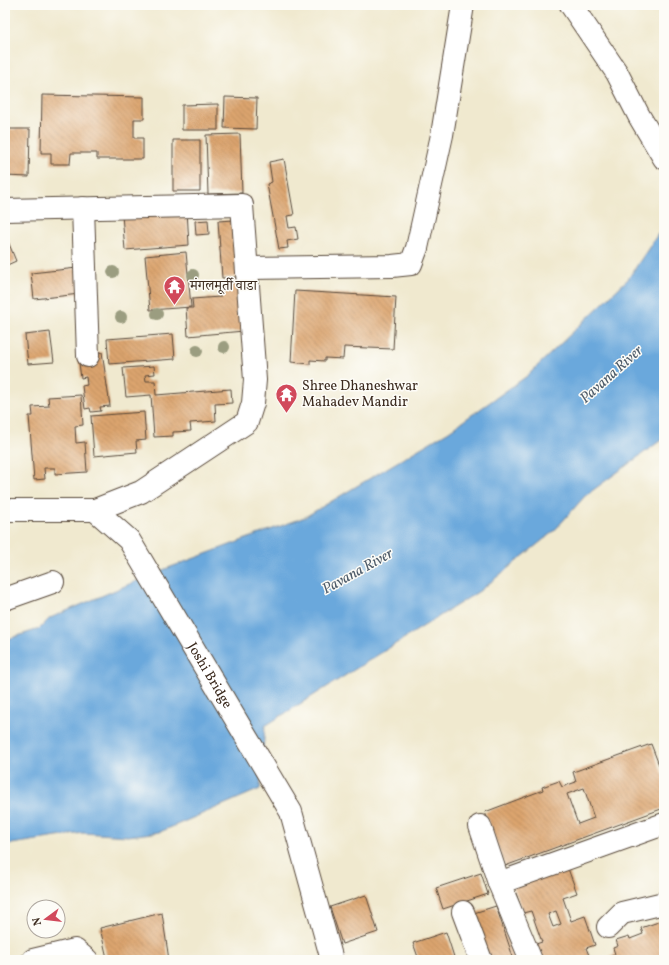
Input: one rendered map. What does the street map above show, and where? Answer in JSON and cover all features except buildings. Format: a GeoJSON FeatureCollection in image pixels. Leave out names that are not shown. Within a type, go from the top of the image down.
{"type":"FeatureCollection","features":[{"type":"Feature","properties":{"kind":"street"},"geometry":{"type":"LineString","coordinates":[[247,268],[392,266],[411,264],[417,248],[442,135],[463,5]]}},
{"type":"Feature","properties":{"kind":"street"},"geometry":{"type":"LineString","coordinates":[[571,5],[617,72],[639,116],[664,158]]}},
{"type":"Feature","properties":{"kind":"street"},"geometry":{"type":"LineString","coordinates":[[5,210],[242,205],[255,380],[253,403],[247,422],[141,492],[95,510],[5,510]]}},
{"type":"Feature","properties":{"kind":"street"},"geometry":{"type":"LineString","coordinates":[[83,208],[88,356]]}},
{"type":"Feature","properties":{"kind":"street","name":"Joshi Bridge"},"geometry":{"type":"LineString","coordinates":[[95,510],[129,540],[291,812],[332,960]]}},
{"type":"Feature","properties":{"kind":"street"},"geometry":{"type":"LineString","coordinates":[[5,599],[53,582]]}},
{"type":"Feature","properties":{"kind":"street"},"geometry":{"type":"LineString","coordinates":[[499,883],[664,824]]}},
{"type":"Feature","properties":{"kind":"street"},"geometry":{"type":"LineString","coordinates":[[480,826],[499,883],[531,960]]}},
{"type":"Feature","properties":{"kind":"street"},"geometry":{"type":"LineString","coordinates":[[608,927],[622,913],[664,903]]}},
{"type":"Feature","properties":{"kind":"street"},"geometry":{"type":"LineString","coordinates":[[463,912],[482,960]]}},
{"type":"Feature","properties":{"kind":"street"},"geometry":{"type":"LineString","coordinates":[[33,960],[75,950],[87,960]]}},
{"type":"Feature","properties":{"kind":"water","name":"Pavana River"},"geometry":{"type":"Polygon","coordinates":[[[664,228],[664,438],[585,496],[554,531],[481,590],[265,726],[260,789],[160,832],[128,836],[83,833],[5,845],[5,640],[39,629],[50,618],[160,571],[305,517],[449,431],[527,376],[628,279],[658,234],[664,228]]]}},
{"type":"Feature","properties":{"kind":"place","name":"मंगलमूर्ती वाडा"},"geometry":{"type":"Point","coordinates":[174,306]}},
{"type":"Feature","properties":{"kind":"place","name":"Shree Dhaneshwar Mahadev Mandir"},"geometry":{"type":"Point","coordinates":[287,414]}}]}
